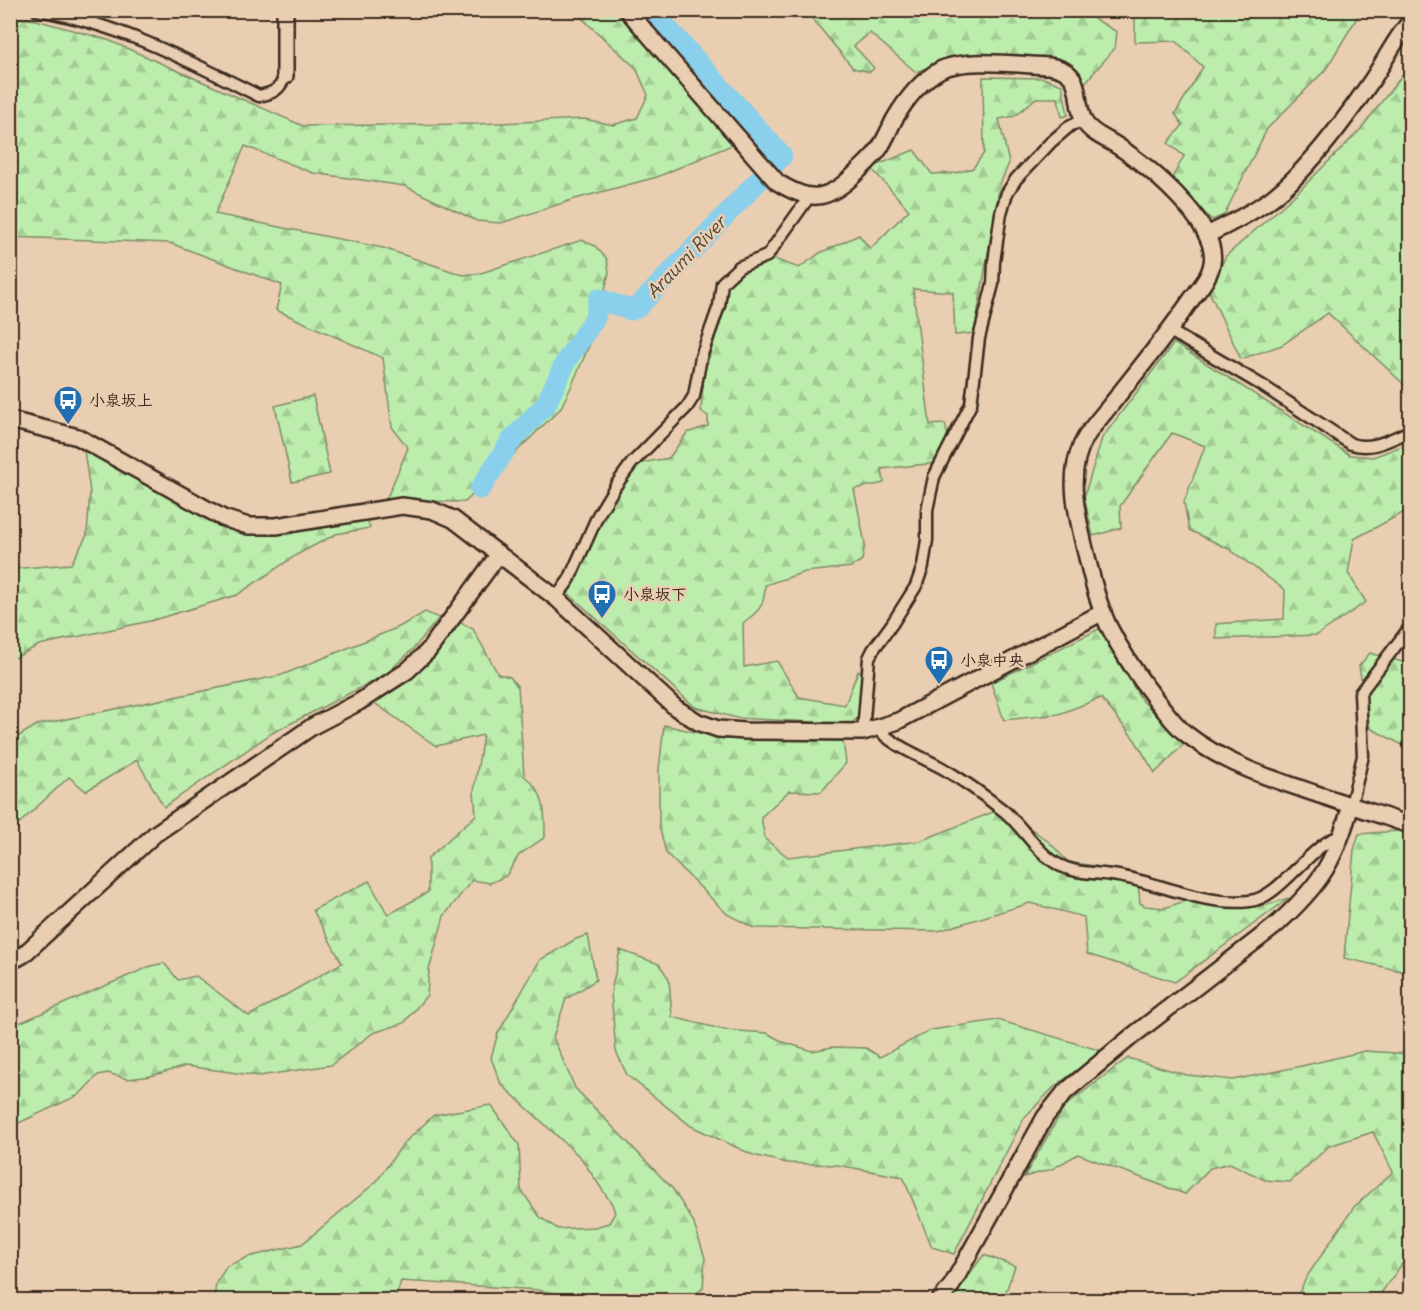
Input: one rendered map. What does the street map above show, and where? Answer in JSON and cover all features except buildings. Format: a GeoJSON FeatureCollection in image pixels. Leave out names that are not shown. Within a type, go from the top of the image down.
{"type":"FeatureCollection","features":[{"type":"Feature","properties":{"kind":"street"},"geometry":{"type":"LineString","coordinates":[[37,10],[58,14],[145,41],[168,50],[259,96],[273,93],[282,86],[285,76],[285,10]]}},
{"type":"Feature","properties":{"kind":"street"},"geometry":{"type":"LineString","coordinates":[[627,10],[777,182],[794,192],[809,196],[821,197],[841,188],[878,151],[908,98],[931,76],[947,67],[972,63],[1060,68],[1074,81],[1083,121],[1090,130],[1123,148],[1169,187],[1208,235],[1212,252],[1212,264],[1207,278],[1170,331],[1087,436],[1076,462],[1073,479],[1083,540],[1108,624],[1148,689],[1184,732],[1235,764],[1276,781],[1410,825]]}},
{"type":"Feature","properties":{"kind":"street"},"geometry":{"type":"LineString","coordinates":[[1208,235],[1268,201],[1291,182],[1344,120],[1387,59],[1398,36],[1410,22]]}},
{"type":"Feature","properties":{"kind":"street"},"geometry":{"type":"LineString","coordinates":[[871,730],[869,658],[916,586],[923,566],[927,510],[934,477],[971,404],[979,338],[993,284],[1000,223],[1007,194],[1016,179],[1051,142],[1071,125],[1083,121]]}},
{"type":"Feature","properties":{"kind":"street"},"geometry":{"type":"LineString","coordinates":[[556,598],[569,580],[598,515],[616,485],[632,463],[687,407],[694,396],[702,357],[719,306],[722,283],[739,267],[767,255],[809,196]]}},
{"type":"Feature","properties":{"kind":"street"},"geometry":{"type":"LineString","coordinates":[[1170,331],[1263,386],[1351,444],[1362,448],[1372,446],[1410,431]]}},
{"type":"Feature","properties":{"kind":"street"},"geometry":{"type":"LineString","coordinates":[[10,420],[78,437],[223,518],[248,526],[276,526],[402,506],[432,510],[453,519],[556,598],[676,708],[698,722],[718,729],[745,731],[871,730],[898,721],[1103,612]]}},
{"type":"Feature","properties":{"kind":"street"},"geometry":{"type":"LineString","coordinates":[[10,962],[23,955],[155,834],[313,726],[359,702],[407,671],[428,651],[499,554]]}},
{"type":"Feature","properties":{"kind":"street"},"geometry":{"type":"LineString","coordinates":[[940,1300],[952,1285],[1045,1117],[1065,1092],[1131,1036],[1275,926],[1295,908],[1324,874],[1342,836],[1363,756],[1360,693],[1410,627]]}},
{"type":"Feature","properties":{"kind":"street"},"geometry":{"type":"LineString","coordinates":[[871,730],[945,770],[978,791],[1005,812],[1038,848],[1058,865],[1081,873],[1113,875],[1222,901],[1251,901],[1265,897],[1316,851],[1335,837],[1342,836]]}},
{"type":"Feature","properties":{"kind":"green space"},"geometry":{"type":"Polygon","coordinates":[[[574,11],[616,11],[734,144],[657,177],[575,199],[501,223],[477,221],[405,186],[313,173],[245,146],[215,214],[383,248],[463,275],[481,273],[582,240],[595,246],[607,259],[609,272],[595,332],[560,409],[465,502],[386,500],[408,448],[392,427],[383,358],[276,310],[282,285],[170,243],[11,237],[11,17],[36,20],[108,40],[303,126],[477,124],[584,119],[613,125],[637,118],[648,95],[636,68],[574,11]]]}},
{"type":"Feature","properties":{"kind":"green space"},"geometry":{"type":"Polygon","coordinates":[[[635,11],[653,11],[724,86],[778,156],[773,162],[635,11]]]}},
{"type":"Feature","properties":{"kind":"green space"},"geometry":{"type":"Polygon","coordinates":[[[806,11],[1081,11],[1117,32],[1115,48],[1084,84],[1075,69],[1062,61],[973,55],[948,60],[916,72],[870,33],[854,46],[874,68],[870,72],[853,68],[806,11]]]}},
{"type":"Feature","properties":{"kind":"green space"},"geometry":{"type":"Polygon","coordinates":[[[1135,11],[1361,11],[1326,69],[1267,129],[1224,215],[1212,220],[1171,180],[1184,156],[1168,143],[1183,125],[1175,114],[1203,67],[1176,41],[1135,42],[1135,11]]]}},
{"type":"Feature","properties":{"kind":"green space"},"geometry":{"type":"Polygon","coordinates":[[[1410,65],[1410,390],[1328,313],[1282,345],[1241,359],[1209,291],[1226,256],[1296,194],[1360,130],[1410,65]]]}},
{"type":"Feature","properties":{"kind":"green space"},"geometry":{"type":"Polygon","coordinates":[[[983,77],[1043,78],[1062,85],[1068,115],[1062,117],[1058,98],[1036,98],[1015,116],[999,119],[1009,163],[1000,184],[974,333],[955,335],[953,292],[913,289],[930,425],[945,424],[949,441],[936,463],[882,469],[884,483],[854,489],[865,544],[862,560],[851,567],[805,572],[765,585],[764,598],[760,607],[743,623],[744,667],[777,661],[799,697],[845,705],[858,671],[864,672],[860,716],[850,724],[737,718],[695,707],[568,593],[589,545],[619,486],[637,465],[669,458],[687,433],[708,426],[708,416],[701,411],[704,373],[723,314],[726,289],[731,279],[752,266],[774,259],[799,268],[820,253],[859,235],[870,249],[909,210],[873,170],[875,166],[914,150],[932,174],[956,173],[973,168],[984,153],[983,77]]]}},
{"type":"Feature","properties":{"kind":"green space"},"geometry":{"type":"Polygon","coordinates":[[[1174,343],[1350,455],[1373,457],[1410,443],[1410,509],[1354,539],[1348,573],[1366,602],[1317,635],[1216,639],[1216,624],[1284,619],[1285,590],[1229,549],[1189,530],[1184,502],[1205,446],[1172,433],[1120,506],[1121,528],[1093,536],[1084,497],[1102,438],[1174,343]]]}},
{"type":"Feature","properties":{"kind":"green space"},"geometry":{"type":"Polygon","coordinates":[[[313,396],[330,474],[292,482],[275,406],[313,396]]]}},
{"type":"Feature","properties":{"kind":"green space"},"geometry":{"type":"Polygon","coordinates":[[[84,450],[229,530],[269,534],[367,519],[370,528],[336,534],[298,554],[237,595],[150,621],[39,645],[11,660],[11,569],[71,564],[87,535],[90,492],[84,450]]]}},
{"type":"Feature","properties":{"kind":"green space"},"geometry":{"type":"Polygon","coordinates":[[[425,612],[439,618],[414,648],[385,675],[272,733],[164,807],[137,760],[86,791],[69,777],[11,831],[11,741],[37,725],[282,675],[399,627],[425,612]]]}},
{"type":"Feature","properties":{"kind":"green space"},"geometry":{"type":"Polygon","coordinates":[[[457,621],[473,629],[498,674],[510,677],[518,687],[524,776],[537,789],[543,803],[545,837],[519,855],[506,876],[490,883],[472,880],[444,916],[429,970],[427,995],[404,1023],[373,1033],[331,1065],[259,1076],[186,1066],[151,1076],[128,1079],[108,1073],[98,1075],[79,1095],[10,1127],[10,1027],[151,966],[164,963],[178,980],[196,976],[249,1016],[342,963],[313,910],[369,881],[388,915],[428,892],[428,858],[476,815],[474,791],[483,735],[436,746],[373,702],[421,668],[457,621]]]}},
{"type":"Feature","properties":{"kind":"green space"},"geometry":{"type":"Polygon","coordinates":[[[1101,628],[1107,643],[1141,699],[1184,744],[1155,773],[1135,740],[1101,698],[1059,714],[1004,720],[991,683],[1101,628]]]}},
{"type":"Feature","properties":{"kind":"green space"},"geometry":{"type":"Polygon","coordinates":[[[1370,653],[1410,664],[1410,749],[1370,728],[1359,666],[1370,653]]]}},
{"type":"Feature","properties":{"kind":"green space"},"geometry":{"type":"Polygon","coordinates":[[[664,725],[725,739],[843,741],[846,763],[821,792],[789,791],[761,817],[765,839],[788,857],[920,841],[1003,808],[1049,842],[1068,862],[1095,866],[1138,881],[1140,903],[1145,906],[1164,908],[1185,901],[1264,906],[1289,898],[1175,982],[1087,954],[1084,917],[1030,903],[938,931],[754,928],[727,914],[666,853],[659,825],[659,770],[664,725]]]}},
{"type":"Feature","properties":{"kind":"green space"},"geometry":{"type":"Polygon","coordinates":[[[1410,832],[1410,973],[1344,958],[1354,850],[1359,834],[1410,832]]]}},
{"type":"Feature","properties":{"kind":"green space"},"geometry":{"type":"Polygon","coordinates":[[[588,935],[596,980],[566,999],[553,1037],[575,1088],[672,1188],[693,1221],[705,1258],[703,1288],[688,1300],[594,1300],[538,1290],[401,1281],[395,1300],[214,1300],[216,1283],[227,1266],[248,1257],[302,1244],[376,1182],[403,1144],[434,1115],[491,1105],[519,1145],[521,1190],[540,1217],[558,1229],[595,1227],[609,1223],[615,1213],[612,1204],[581,1158],[501,1084],[491,1058],[498,1033],[540,960],[576,939],[588,935]]]}},
{"type":"Feature","properties":{"kind":"green space"},"geometry":{"type":"Polygon","coordinates":[[[620,950],[659,964],[669,979],[672,1017],[725,1030],[767,1033],[783,1042],[812,1051],[832,1047],[866,1048],[880,1057],[931,1030],[998,1020],[1102,1051],[1054,1087],[1024,1118],[954,1254],[932,1247],[903,1177],[837,1165],[787,1163],[753,1155],[691,1126],[627,1075],[616,1051],[611,992],[620,950]]]}},
{"type":"Feature","properties":{"kind":"green space"},"geometry":{"type":"Polygon","coordinates":[[[1365,1051],[1410,1054],[1410,1253],[1376,1300],[1296,1300],[1306,1278],[1354,1207],[1393,1172],[1373,1132],[1329,1146],[1290,1182],[1265,1180],[1230,1163],[1210,1168],[1185,1194],[1078,1154],[1052,1169],[1024,1177],[1065,1106],[1128,1058],[1187,1075],[1233,1080],[1365,1051]]]}},
{"type":"Feature","properties":{"kind":"green space"},"geometry":{"type":"Polygon","coordinates":[[[984,1255],[1015,1266],[1003,1300],[949,1300],[984,1255]]]}},
{"type":"Feature","properties":{"kind":"waterway","name":"Araumi River"},"geometry":{"type":"LineString","coordinates":[[480,489],[511,441],[546,404],[566,361],[595,318],[599,299],[631,310],[637,308],[782,156],[651,10]]}},
{"type":"Feature","properties":{"kind":"place","name":"小泉坂上"},"geometry":{"type":"Point","coordinates":[68,426]}},
{"type":"Feature","properties":{"kind":"place","name":"小泉坂下"},"geometry":{"type":"Point","coordinates":[602,620]}},
{"type":"Feature","properties":{"kind":"place","name":"小泉中央"},"geometry":{"type":"Point","coordinates":[939,686]}}]}
